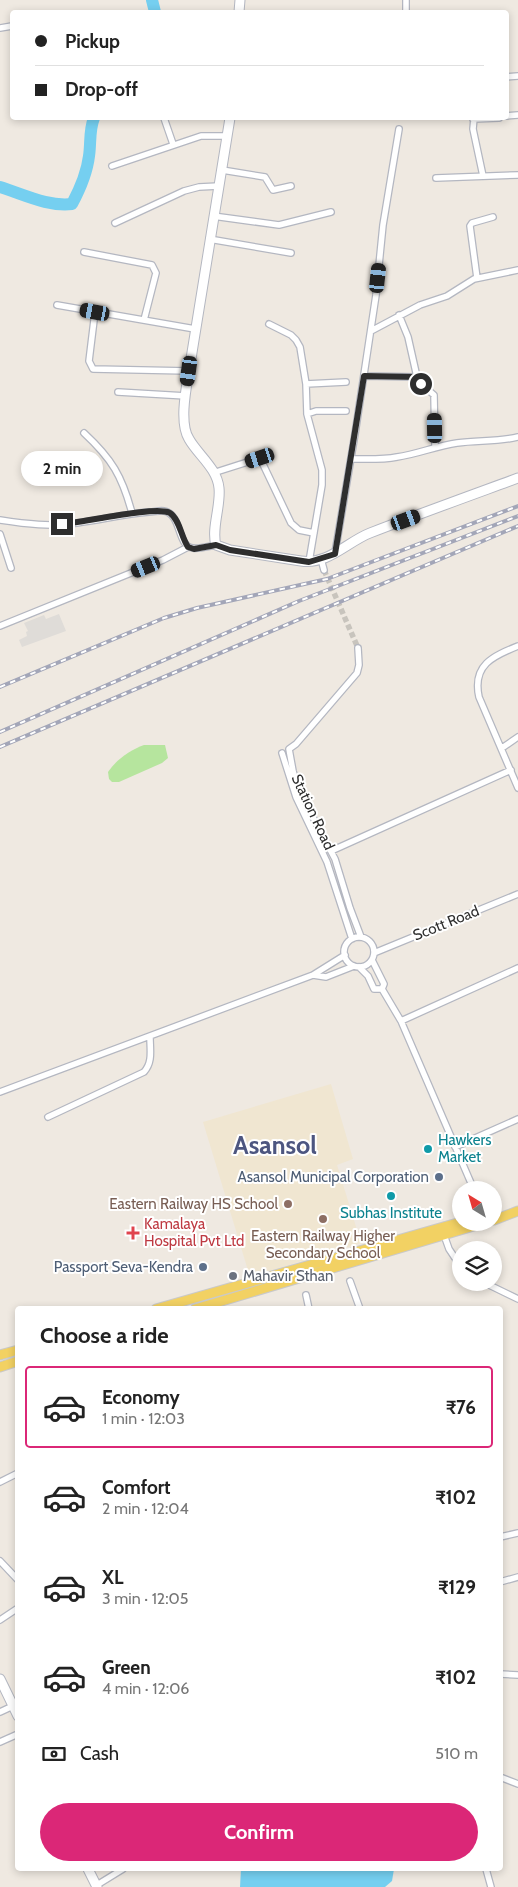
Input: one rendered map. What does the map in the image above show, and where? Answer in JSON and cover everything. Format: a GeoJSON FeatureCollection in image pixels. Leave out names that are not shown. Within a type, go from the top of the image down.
{"type":"FeatureCollection","features":[{"type":"Feature","properties":{"kind":"main road"},"geometry":{"type":"LineString","coordinates":[[502,1217],[514,1212]]}},
{"type":"Feature","properties":{"kind":"main road"},"geometry":{"type":"LineString","coordinates":[[167,1306],[452,1225]]}},
{"type":"Feature","properties":{"kind":"main road"},"geometry":{"type":"LineString","coordinates":[[205,1306],[455,1231]]}},
{"type":"Feature","properties":{"kind":"main road"},"geometry":{"type":"LineString","coordinates":[[0,1355],[15,1351]]}},
{"type":"Feature","properties":{"kind":"main road"},"geometry":{"type":"LineString","coordinates":[[0,1367],[15,1362]]}},
{"type":"Feature","properties":{"kind":"street"},"geometry":{"type":"LineString","coordinates":[[165,120],[173,144]]}},
{"type":"Feature","properties":{"kind":"street"},"geometry":{"type":"LineString","coordinates":[[216,545],[219,487],[214,473],[188,439],[184,423],[189,371],[230,120]]}},
{"type":"Feature","properties":{"kind":"street"},"geometry":{"type":"LineString","coordinates":[[473,120],[483,176]]}},
{"type":"Feature","properties":{"kind":"street"},"geometry":{"type":"LineString","coordinates":[[335,554],[371,331],[383,225],[400,129]]}},
{"type":"Feature","properties":{"kind":"street"},"geometry":{"type":"LineString","coordinates":[[112,166],[173,144],[206,135],[228,136]]}},
{"type":"Feature","properties":{"kind":"street"},"geometry":{"type":"LineString","coordinates":[[222,170],[265,177],[271,190],[291,186]]}},
{"type":"Feature","properties":{"kind":"street"},"geometry":{"type":"LineString","coordinates":[[436,178],[518,176]]}},
{"type":"Feature","properties":{"kind":"street"},"geometry":{"type":"LineString","coordinates":[[114,223],[184,191],[199,186],[219,186]]}},
{"type":"Feature","properties":{"kind":"street"},"geometry":{"type":"LineString","coordinates":[[213,216],[279,225],[331,212]]}},
{"type":"Feature","properties":{"kind":"street"},"geometry":{"type":"LineString","coordinates":[[476,278],[470,226],[472,223],[493,217]]}},
{"type":"Feature","properties":{"kind":"street"},"geometry":{"type":"LineString","coordinates":[[209,239],[291,253]]}},
{"type":"Feature","properties":{"kind":"street"},"geometry":{"type":"LineString","coordinates":[[84,252],[152,265],[155,268],[156,272],[144,320]]}},
{"type":"Feature","properties":{"kind":"street"},"geometry":{"type":"LineString","coordinates":[[371,331],[420,305],[447,296],[476,278],[518,270]]}},
{"type":"Feature","properties":{"kind":"street"},"geometry":{"type":"LineString","coordinates":[[57,305],[196,330]]}},
{"type":"Feature","properties":{"kind":"street"},"geometry":{"type":"LineString","coordinates":[[95,312],[90,362],[93,368],[189,371]]}},
{"type":"Feature","properties":{"kind":"street"},"geometry":{"type":"LineString","coordinates":[[399,316],[408,337],[417,377],[421,384],[434,395],[435,446]]}},
{"type":"Feature","properties":{"kind":"street"},"geometry":{"type":"LineString","coordinates":[[269,324],[291,335],[300,347],[306,384],[307,414],[323,477],[309,562]]}},
{"type":"Feature","properties":{"kind":"street"},"geometry":{"type":"LineString","coordinates":[[364,376],[417,377]]}},
{"type":"Feature","properties":{"kind":"street"},"geometry":{"type":"LineString","coordinates":[[306,384],[346,382]]}},
{"type":"Feature","properties":{"kind":"street"},"geometry":{"type":"LineString","coordinates":[[118,392],[186,396]]}},
{"type":"Feature","properties":{"kind":"street"},"geometry":{"type":"LineString","coordinates":[[307,414],[316,411],[346,411]]}},
{"type":"Feature","properties":{"kind":"street"},"geometry":{"type":"LineString","coordinates":[[84,433],[102,450],[117,473],[125,488],[132,513]]}},
{"type":"Feature","properties":{"kind":"street"},"geometry":{"type":"LineString","coordinates":[[351,459],[385,459],[400,457],[435,446],[518,437]]}},
{"type":"Feature","properties":{"kind":"street"},"geometry":{"type":"LineString","coordinates":[[214,473],[260,458],[291,522],[299,530],[314,533]]}},
{"type":"Feature","properties":{"kind":"street"},"geometry":{"type":"LineString","coordinates":[[0,626],[162,560],[188,547],[194,549],[216,545],[230,550],[309,562],[335,554],[368,534],[518,478]]}},
{"type":"Feature","properties":{"kind":"street"},"geometry":{"type":"LineString","coordinates":[[0,520],[48,525],[75,523],[132,513],[164,511],[175,519],[188,547]]}},
{"type":"Feature","properties":{"kind":"street"},"geometry":{"type":"LineString","coordinates":[[0,534],[11,568]]}},
{"type":"Feature","properties":{"kind":"street"},"geometry":{"type":"LineString","coordinates":[[321,559],[324,570]]}},
{"type":"Feature","properties":{"kind":"street"},"geometry":{"type":"LineString","coordinates":[[518,646],[490,660],[483,667],[477,681],[479,697],[518,786]]}},
{"type":"Feature","properties":{"kind":"street","name":"Station Road"},"geometry":{"type":"LineString","coordinates":[[358,648],[359,665],[353,680],[290,749],[298,788],[339,870],[361,937]]}},
{"type":"Feature","properties":{"kind":"street"},"geometry":{"type":"LineString","coordinates":[[502,748],[518,737]]}},
{"type":"Feature","properties":{"kind":"street","name":"Station Road"},"geometry":{"type":"LineString","coordinates":[[282,753],[296,797],[327,862],[352,939]]}},
{"type":"Feature","properties":{"kind":"street"},"geometry":{"type":"LineString","coordinates":[[330,851],[511,770]]}},
{"type":"Feature","properties":{"kind":"street","name":"Scott Road"},"geometry":{"type":"LineString","coordinates":[[374,953],[518,894]]}},
{"type":"Feature","properties":{"kind":"street"},"geometry":{"type":"LineString","coordinates":[[313,975],[326,977],[356,966],[368,964],[372,960],[374,953],[370,942],[361,937],[352,939],[346,946],[345,955],[350,964],[356,966],[368,976],[374,989],[382,989]]}},
{"type":"Feature","properties":{"kind":"street"},"geometry":{"type":"LineString","coordinates":[[0,1092],[313,975],[345,955]]}},
{"type":"Feature","properties":{"kind":"street"},"geometry":{"type":"LineString","coordinates":[[372,960],[384,984],[382,989],[401,1021],[470,1181]]}},
{"type":"Feature","properties":{"kind":"street"},"geometry":{"type":"LineString","coordinates":[[401,1021],[518,968]]}},
{"type":"Feature","properties":{"kind":"street"},"geometry":{"type":"LineString","coordinates":[[48,1117],[144,1072],[151,1061],[150,1037]]}},
{"type":"Feature","properties":{"kind":"street"},"geometry":{"type":"LineString","coordinates":[[455,1147],[518,1119]]}},
{"type":"Feature","properties":{"kind":"street"},"geometry":{"type":"LineString","coordinates":[[444,1234],[452,1254]]}},
{"type":"Feature","properties":{"kind":"street"},"geometry":{"type":"LineString","coordinates":[[350,1281],[359,1306]]}},
{"type":"Feature","properties":{"kind":"street"},"geometry":{"type":"LineString","coordinates":[[502,1291],[518,1299]]}},
{"type":"Feature","properties":{"kind":"street"},"geometry":{"type":"LineString","coordinates":[[306,1295],[309,1306]]}},
{"type":"Feature","properties":{"kind":"street"},"geometry":{"type":"LineString","coordinates":[[0,1482],[15,1474]]}},
{"type":"Feature","properties":{"kind":"street"},"geometry":{"type":"LineString","coordinates":[[503,1536],[518,1533]]}},
{"type":"Feature","properties":{"kind":"street"},"geometry":{"type":"LineString","coordinates":[[0,1561],[15,1577]]}},
{"type":"Feature","properties":{"kind":"street"},"geometry":{"type":"LineString","coordinates":[[503,1581],[518,1577]]}},
{"type":"Feature","properties":{"kind":"street"},"geometry":{"type":"LineString","coordinates":[[0,1620],[15,1610]]}},
{"type":"Feature","properties":{"kind":"street"},"geometry":{"type":"LineString","coordinates":[[503,1674],[518,1675]]}},
{"type":"Feature","properties":{"kind":"street"},"geometry":{"type":"LineString","coordinates":[[0,1679],[15,1710]]}},
{"type":"Feature","properties":{"kind":"street"},"geometry":{"type":"LineString","coordinates":[[0,1712],[13,1706]]}},
{"type":"Feature","properties":{"kind":"street"},"geometry":{"type":"LineString","coordinates":[[0,1742],[15,1735]]}},
{"type":"Feature","properties":{"kind":"street"},"geometry":{"type":"LineString","coordinates":[[503,1778],[518,1784]]}},
{"type":"Feature","properties":{"kind":"street"},"geometry":{"type":"LineString","coordinates":[[89,1871],[97,1886],[120,1871]]}},
{"type":"Feature","properties":{"kind":"street"},"geometry":{"type":"LineString","coordinates":[[487,1871],[491,1887]]}},
{"type":"Feature","properties":{"kind":"shaded area"},"geometry":{"type":"Polygon","coordinates":[[[59,614],[66,631],[22,647],[19,640],[27,636],[26,632],[28,631],[24,623],[44,615],[46,619],[59,614]]]}},
{"type":"Feature","properties":{"kind":"shaded area","name":"Eastern Railway HS School"},"geometry":{"type":"Polygon","coordinates":[[[331,1084],[353,1159],[337,1165],[361,1243],[250,1277],[203,1122],[331,1084]]]}},
{"type":"Feature","properties":{"kind":"green space"},"geometry":{"type":"Polygon","coordinates":[[[144,745],[165,745],[168,758],[162,763],[119,782],[112,782],[109,779],[108,772],[115,763],[144,745]]]}},
{"type":"Feature","properties":{"kind":"water"},"geometry":{"type":"Polygon","coordinates":[[[241,1871],[394,1871],[392,1881],[385,1887],[240,1887],[241,1871]]]}},
{"type":"Feature","properties":{"kind":"waterway"},"geometry":{"type":"LineString","coordinates":[[152,0],[154,10]]}},
{"type":"Feature","properties":{"kind":"waterway"},"geometry":{"type":"LineString","coordinates":[[0,187],[45,202],[72,204],[87,169],[93,120]]}},
{"type":"Feature","properties":{"kind":"tunnel"},"geometry":{"type":"LineString","coordinates":[[324,570],[358,648]]}},
{"type":"Feature","properties":{"kind":"railway"},"geometry":{"type":"LineString","coordinates":[[0,687],[164,618],[197,608],[327,579],[518,506]]}},
{"type":"Feature","properties":{"kind":"railway"},"geometry":{"type":"LineString","coordinates":[[0,732],[299,601],[518,516]]}},
{"type":"Feature","properties":{"kind":"railway"},"geometry":{"type":"LineString","coordinates":[[0,747],[518,526]]}},
{"type":"Feature","properties":{"kind":"place","name":"Hawkers Market"},"geometry":{"type":"Point","coordinates":[428,1149]}},
{"type":"Feature","properties":{"kind":"place","name":"Asansol Municipal Corporation"},"geometry":{"type":"Point","coordinates":[439,1177]}},
{"type":"Feature","properties":{"kind":"place","name":"Subhas Institute"},"geometry":{"type":"Point","coordinates":[391,1196]}},
{"type":"Feature","properties":{"kind":"place","name":"Eastern Railway HS School"},"geometry":{"type":"Point","coordinates":[288,1204]}},
{"type":"Feature","properties":{"kind":"place","name":"Eastern Railway Higher Secondary School"},"geometry":{"type":"Point","coordinates":[323,1219]}},
{"type":"Feature","properties":{"kind":"place","name":"Kamalaya Hospital Pvt Ltd"},"geometry":{"type":"Point","coordinates":[133,1233]}},
{"type":"Feature","properties":{"kind":"place","name":"Passport Seva-Kendra"},"geometry":{"type":"Point","coordinates":[203,1267]}},
{"type":"Feature","properties":{"kind":"place","name":"Mahavir Sthan"},"geometry":{"type":"Point","coordinates":[233,1276]}},
{"type":"Feature","properties":{"kind":"district","name":"Asansol"},"geometry":{"type":"Point","coordinates":[275,1145]}},
{"type":"Feature","properties":{"kind":"route"},"geometry":{"type":"LineString","coordinates":[[62,524],[132,513],[164,511],[175,519],[184,542],[188,547],[194,549],[216,545],[222,549],[309,562],[335,554],[364,376],[417,377],[421,384]]}}]}
